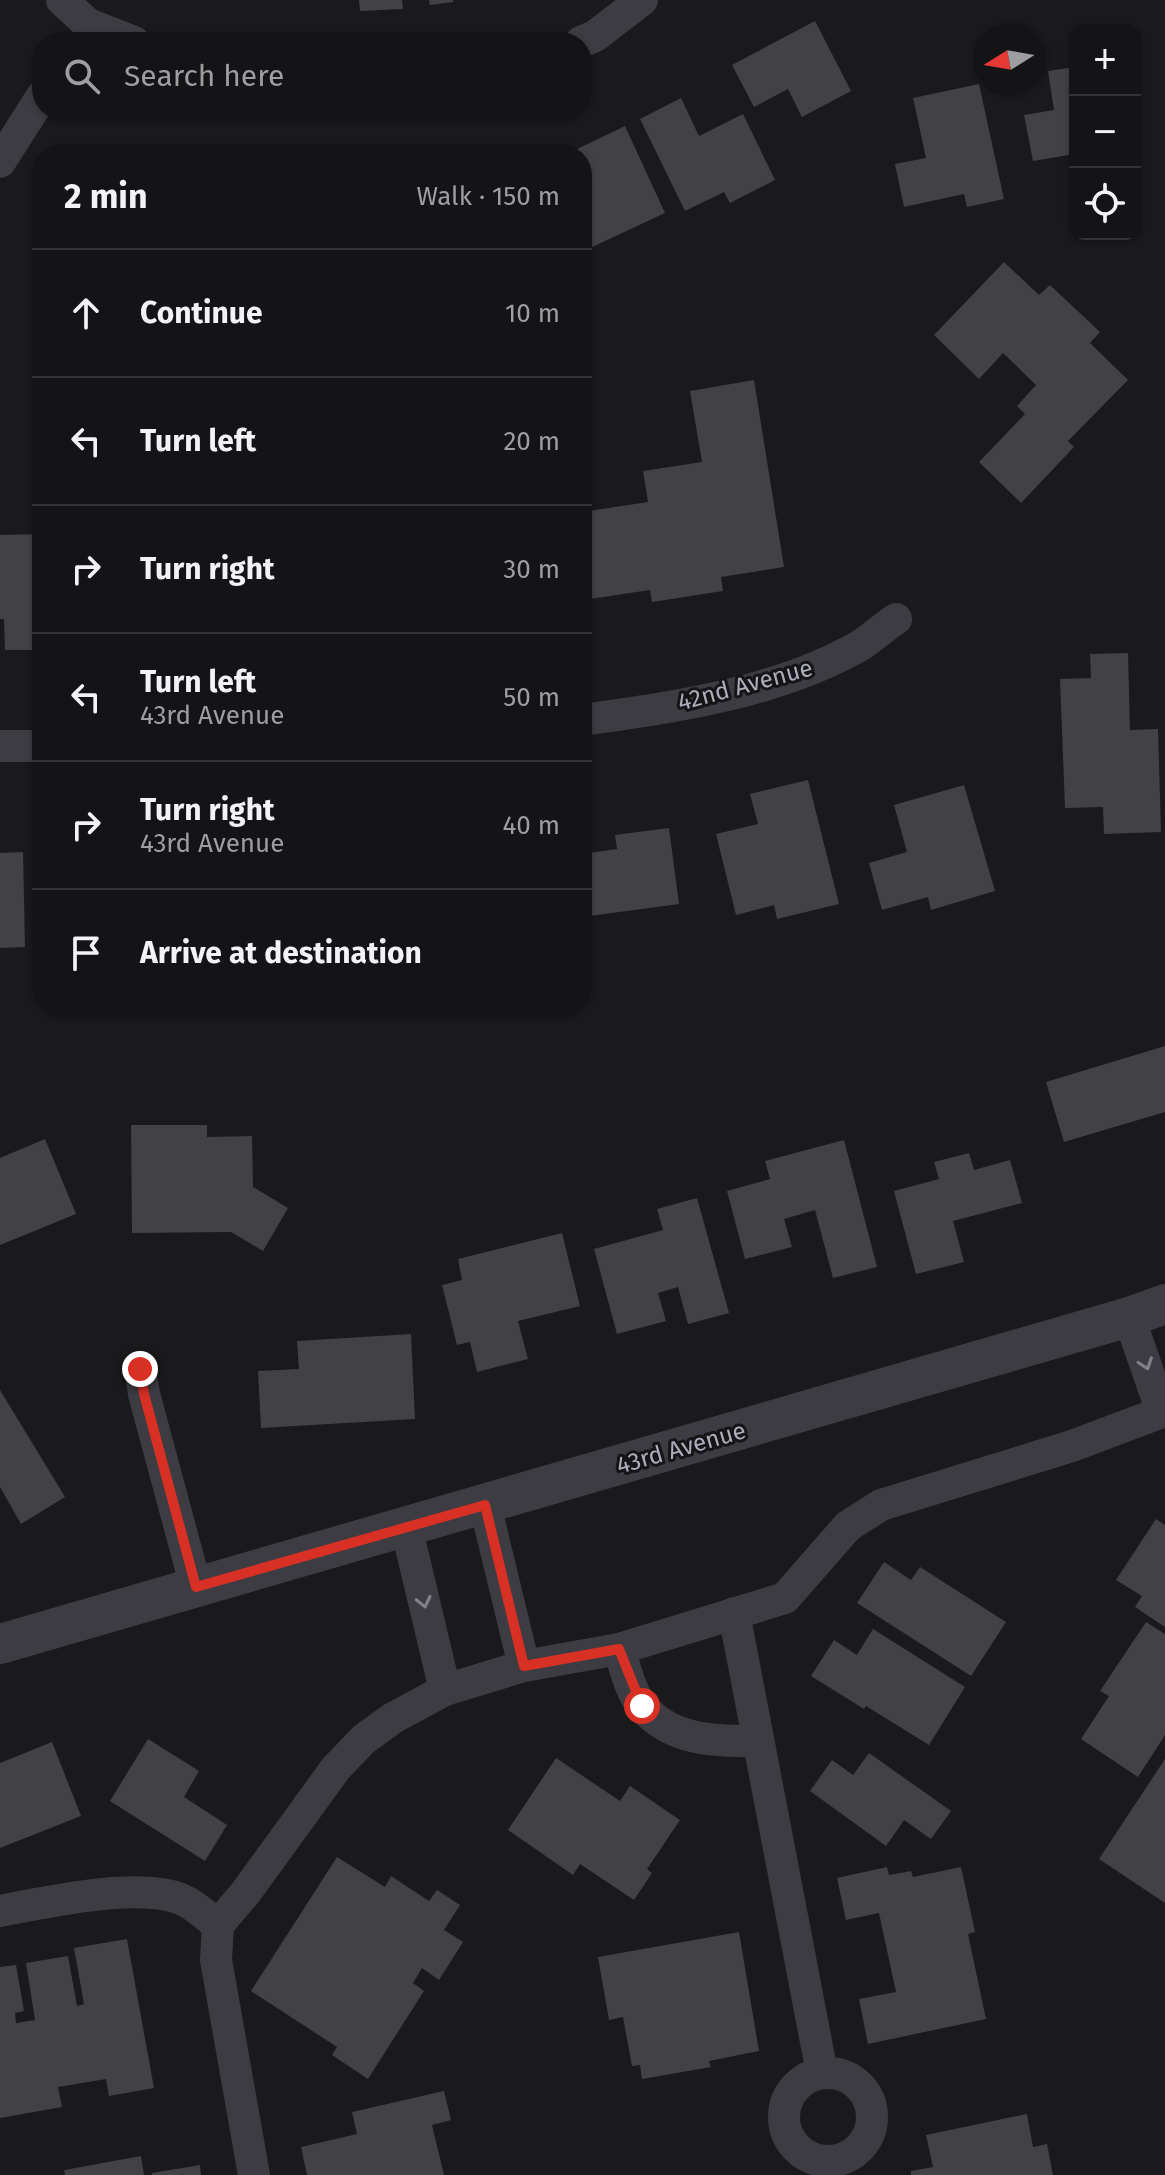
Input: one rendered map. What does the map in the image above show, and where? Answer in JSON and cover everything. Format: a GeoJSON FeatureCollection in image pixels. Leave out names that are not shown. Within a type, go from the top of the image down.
{"type":"FeatureCollection","features":[{"type":"Feature","properties":{"kind":"street"},"geometry":{"type":"LineString","coordinates":[[62,0],[81,32]]}},
{"type":"Feature","properties":{"kind":"street"},"geometry":{"type":"LineString","coordinates":[[592,37],[642,0]]}},
{"type":"Feature","properties":{"kind":"street"},"geometry":{"type":"LineString","coordinates":[[0,162],[32,112]]}},
{"type":"Feature","properties":{"kind":"street","name":"42nd Avenue"},"geometry":{"type":"LineString","coordinates":[[592,719],[735,692],[803,672],[862,644],[896,619]]}},
{"type":"Feature","properties":{"kind":"street"},"geometry":{"type":"LineString","coordinates":[[0,746],[32,746]]}},
{"type":"Feature","properties":{"kind":"street"},"geometry":{"type":"LineString","coordinates":[[254,2175],[216,1960],[218,1925],[246,1892],[336,1768],[364,1739],[393,1718],[445,1690],[524,1666],[619,1649],[785,1598],[848,1526],[881,1505],[1072,1446],[1164,1411],[1147,1310]]}},
{"type":"Feature","properties":{"kind":"street","name":"43rd Avenue"},"geometry":{"type":"LineString","coordinates":[[0,1644],[1147,1310]]}},
{"type":"Feature","properties":{"kind":"street"},"geometry":{"type":"LineString","coordinates":[[140,1369],[196,1587]]}},
{"type":"Feature","properties":{"kind":"street"},"geometry":{"type":"LineString","coordinates":[[485,1505],[524,1666]]}},
{"type":"Feature","properties":{"kind":"street"},"geometry":{"type":"LineString","coordinates":[[406,1526],[445,1690]]}},
{"type":"Feature","properties":{"kind":"street"},"geometry":{"type":"LineString","coordinates":[[734,1613],[822,2073]]}},
{"type":"Feature","properties":{"kind":"street"},"geometry":{"type":"LineString","coordinates":[[619,1649],[642,1706],[658,1720],[704,1741],[758,1741]]}},
{"type":"Feature","properties":{"kind":"street"},"geometry":{"type":"LineString","coordinates":[[0,1911],[134,1892],[183,1899],[218,1925]]}},
{"type":"Feature","properties":{"kind":"building"},"geometry":{"type":"Polygon","coordinates":[[[359,0],[402,0],[403,9],[360,11],[359,0]]]}},
{"type":"Feature","properties":{"kind":"building"},"geometry":{"type":"Polygon","coordinates":[[[429,0],[453,0],[453,2],[430,5],[429,0]]]}},
{"type":"Feature","properties":{"kind":"building"},"geometry":{"type":"Polygon","coordinates":[[[815,21],[851,91],[802,117],[788,89],[754,107],[732,65],[815,21]]]}},
{"type":"Feature","properties":{"kind":"building"},"geometry":{"type":"Polygon","coordinates":[[[1069,68],[1069,155],[1033,161],[1024,115],[1054,110],[1048,71],[1069,68]]]}},
{"type":"Feature","properties":{"kind":"building"},"geometry":{"type":"Polygon","coordinates":[[[973,85],[973,96],[982,96],[1004,199],[967,207],[964,194],[904,207],[895,164],[926,158],[913,98],[973,85]]]}},
{"type":"Feature","properties":{"kind":"building"},"geometry":{"type":"Polygon","coordinates":[[[681,98],[699,136],[743,114],[775,180],[730,203],[724,192],[685,211],[640,119],[681,98]]]}},
{"type":"Feature","properties":{"kind":"building"},"geometry":{"type":"Polygon","coordinates":[[[625,126],[665,213],[592,247],[592,144],[588,144],[625,126]]]}},
{"type":"Feature","properties":{"kind":"building"},"geometry":{"type":"Polygon","coordinates":[[[1004,262],[1039,295],[1050,285],[1100,332],[1090,343],[1128,380],[1068,441],[1074,447],[1021,503],[979,462],[1025,414],[1017,406],[1036,385],[1003,353],[979,379],[934,335],[1004,262]]]}},
{"type":"Feature","properties":{"kind":"building"},"geometry":{"type":"Polygon","coordinates":[[[754,380],[784,567],[721,577],[723,591],[652,602],[650,590],[592,599],[592,510],[648,502],[643,471],[702,462],[690,391],[754,380]]]}},
{"type":"Feature","properties":{"kind":"building"},"geometry":{"type":"Polygon","coordinates":[[[32,534],[32,650],[5,650],[4,619],[0,619],[0,535],[32,534]]]}},
{"type":"Feature","properties":{"kind":"building"},"geometry":{"type":"Polygon","coordinates":[[[1128,653],[1130,730],[1158,729],[1161,832],[1104,834],[1103,807],[1065,808],[1060,679],[1091,678],[1090,654],[1128,653]]]}},
{"type":"Feature","properties":{"kind":"building"},"geometry":{"type":"Polygon","coordinates":[[[808,780],[839,904],[777,919],[774,905],[736,915],[716,834],[758,824],[750,794],[808,780]]]}},
{"type":"Feature","properties":{"kind":"building"},"geometry":{"type":"Polygon","coordinates":[[[964,785],[995,891],[931,910],[928,897],[882,910],[869,863],[907,852],[894,805],[964,785]]]}},
{"type":"Feature","properties":{"kind":"building"},"geometry":{"type":"Polygon","coordinates":[[[669,828],[679,904],[592,916],[592,853],[617,849],[615,835],[669,828]]]}},
{"type":"Feature","properties":{"kind":"building"},"geometry":{"type":"Polygon","coordinates":[[[23,852],[25,947],[0,948],[0,853],[23,852]]]}},
{"type":"Feature","properties":{"kind":"building"},"geometry":{"type":"Polygon","coordinates":[[[1165,1046],[1165,1112],[1064,1142],[1046,1082],[1165,1046]]]}},
{"type":"Feature","properties":{"kind":"building"},"geometry":{"type":"Polygon","coordinates":[[[131,1125],[207,1125],[207,1137],[252,1136],[253,1187],[288,1208],[263,1251],[231,1232],[132,1233],[131,1125]]]}},
{"type":"Feature","properties":{"kind":"building"},"geometry":{"type":"Polygon","coordinates":[[[45,1139],[76,1214],[0,1245],[0,1158],[45,1139]]]}},
{"type":"Feature","properties":{"kind":"building"},"geometry":{"type":"Polygon","coordinates":[[[844,1140],[877,1267],[833,1278],[815,1210],[784,1219],[792,1247],[745,1259],[727,1191],[770,1179],[765,1161],[844,1140]]]}},
{"type":"Feature","properties":{"kind":"building"},"geometry":{"type":"Polygon","coordinates":[[[969,1153],[974,1170],[1010,1160],[1022,1203],[953,1221],[964,1262],[916,1274],[894,1191],[939,1179],[934,1162],[969,1153]]]}},
{"type":"Feature","properties":{"kind":"building"},"geometry":{"type":"Polygon","coordinates":[[[697,1198],[729,1313],[688,1324],[678,1287],[658,1293],[666,1321],[617,1334],[594,1249],[663,1230],[657,1209],[697,1198]]]}},
{"type":"Feature","properties":{"kind":"building"},"geometry":{"type":"Polygon","coordinates":[[[562,1233],[580,1306],[518,1321],[528,1359],[477,1372],[470,1342],[457,1345],[442,1285],[462,1280],[458,1259],[562,1233]]]}},
{"type":"Feature","properties":{"kind":"building"},"geometry":{"type":"Polygon","coordinates":[[[411,1334],[415,1419],[261,1428],[258,1371],[299,1369],[297,1341],[411,1334]]]}},
{"type":"Feature","properties":{"kind":"building"},"geometry":{"type":"Polygon","coordinates":[[[0,1390],[65,1497],[21,1524],[0,1487],[0,1390]]]}},
{"type":"Feature","properties":{"kind":"building"},"geometry":{"type":"Polygon","coordinates":[[[1156,1519],[1165,1525],[1165,1627],[1135,1607],[1142,1596],[1116,1580],[1156,1519]]]}},
{"type":"Feature","properties":{"kind":"building"},"geometry":{"type":"Polygon","coordinates":[[[884,1562],[911,1580],[920,1567],[1006,1622],[971,1676],[857,1603],[884,1562]]]}},
{"type":"Feature","properties":{"kind":"building"},"geometry":{"type":"Polygon","coordinates":[[[1146,1622],[1165,1634],[1165,1735],[1138,1777],[1081,1739],[1109,1696],[1100,1691],[1146,1622]]]}},
{"type":"Feature","properties":{"kind":"building"},"geometry":{"type":"Polygon","coordinates":[[[873,1629],[965,1687],[929,1745],[811,1676],[834,1640],[857,1655],[873,1629]]]}},
{"type":"Feature","properties":{"kind":"building"},"geometry":{"type":"Polygon","coordinates":[[[148,1739],[199,1771],[184,1797],[227,1825],[205,1861],[110,1801],[148,1739]]]}},
{"type":"Feature","properties":{"kind":"building"},"geometry":{"type":"Polygon","coordinates":[[[52,1742],[81,1816],[0,1848],[0,1763],[52,1742]]]}},
{"type":"Feature","properties":{"kind":"building"},"geometry":{"type":"Polygon","coordinates":[[[869,1753],[951,1811],[931,1839],[904,1820],[886,1846],[810,1791],[832,1760],[853,1775],[869,1753]]]}},
{"type":"Feature","properties":{"kind":"building"},"geometry":{"type":"Polygon","coordinates":[[[556,1758],[620,1801],[630,1786],[680,1820],[647,1869],[652,1873],[634,1900],[580,1864],[573,1875],[508,1830],[556,1758]]]}},
{"type":"Feature","properties":{"kind":"building"},"geometry":{"type":"Polygon","coordinates":[[[1165,1759],[1165,1903],[1099,1859],[1165,1759]]]}},
{"type":"Feature","properties":{"kind":"building"},"geometry":{"type":"Polygon","coordinates":[[[337,1857],[385,1887],[391,1876],[429,1901],[437,1890],[460,1905],[444,1930],[463,1942],[439,1980],[422,1968],[413,1983],[424,1991],[368,2079],[332,2055],[337,2047],[251,1991],[337,1857]]]}},
{"type":"Feature","properties":{"kind":"building"},"geometry":{"type":"Polygon","coordinates":[[[887,1867],[889,1875],[911,1871],[913,1877],[961,1867],[975,1932],[968,1934],[986,2019],[868,2044],[859,1999],[896,1992],[879,1913],[846,1920],[837,1878],[887,1867]]]}},
{"type":"Feature","properties":{"kind":"building"},"geometry":{"type":"Polygon","coordinates":[[[739,1932],[759,2051],[709,2061],[711,2067],[642,2079],[640,2065],[632,2066],[623,2017],[609,2020],[598,1957],[739,1932]]]}},
{"type":"Feature","properties":{"kind":"building"},"geometry":{"type":"Polygon","coordinates":[[[127,1939],[154,2088],[109,2096],[106,2079],[58,2087],[62,2107],[0,2118],[0,1967],[16,1965],[24,2011],[15,2013],[16,2023],[35,2020],[26,1963],[68,1956],[77,2006],[84,2004],[74,1948],[127,1939]]]}},
{"type":"Feature","properties":{"kind":"building"},"geometry":{"type":"Polygon","coordinates":[[[444,2091],[451,2120],[432,2125],[444,2175],[307,2175],[301,2147],[357,2134],[352,2112],[444,2091]]]}},
{"type":"Feature","properties":{"kind":"building"},"geometry":{"type":"Polygon","coordinates":[[[1027,2114],[1033,2147],[1047,2144],[1053,2175],[911,2175],[911,2171],[933,2167],[926,2135],[1027,2114]]]}},
{"type":"Feature","properties":{"kind":"building"},"geometry":{"type":"Polygon","coordinates":[[[141,2156],[144,2175],[65,2175],[64,2170],[141,2156]]]}},
{"type":"Feature","properties":{"kind":"building"},"geometry":{"type":"Polygon","coordinates":[[[200,2165],[201,2175],[152,2175],[152,2173],[200,2165]]]}},
{"type":"Feature","properties":{"kind":"route"},"geometry":{"type":"LineString","coordinates":[[140,1369],[196,1587],[485,1505],[524,1666],[619,1649],[642,1706]]}}]}
